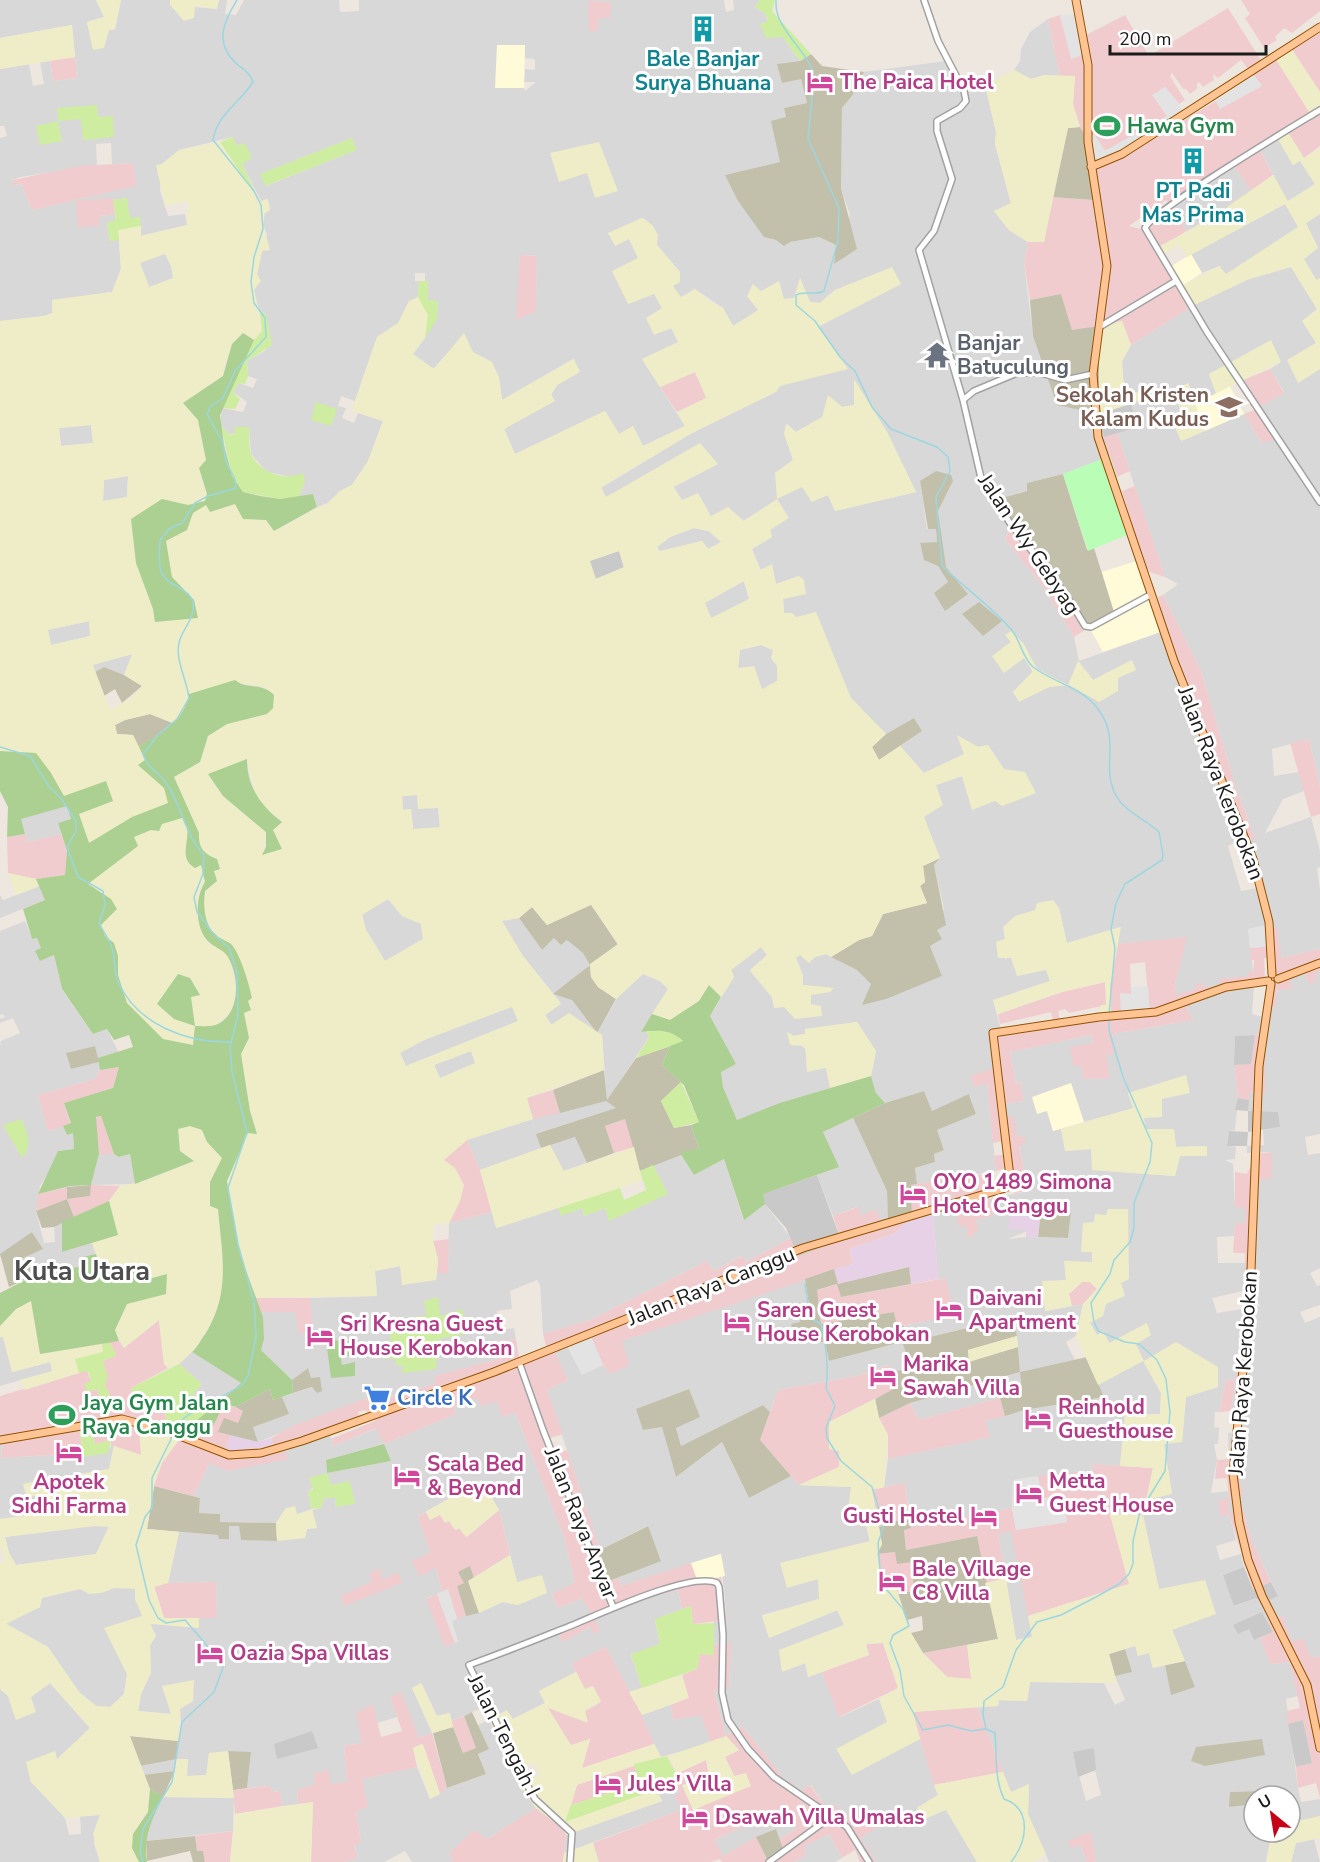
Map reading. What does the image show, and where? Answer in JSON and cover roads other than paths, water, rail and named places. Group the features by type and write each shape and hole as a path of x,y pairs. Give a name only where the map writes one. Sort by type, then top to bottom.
{"main road":[{"name":"Jalan Raya Kerobokan","path":"1076,0 1088,65 1088,142 1107,266 1093,374 1098,436 1150,595 1223,791 1252,859 1269,922 1272,979 1259,1066 1250,1296 1233,1474 1239,1522 1248,1560 1262,1596 1307,1685 1320,1748"},
{"path":"1092,167 1122,154 1320,27"},
{"name":"Jalan Raya Canggu","path":"0,1440 122,1419 166,1431 229,1455 248,1455 302,1441 519,1362 803,1248 1005,1188 1009,1184 1010,1176 993,1033 1099,1017 1156,1012 1226,987 1272,979 1320,963"}],"street":[{"name":"Jalan Wy Gebyag","path":"924,0 938,41 966,95 964,105 937,121 938,133 952,179 934,231 919,250 963,400 973,449 984,484 1010,523 1060,586 1085,626 1091,627 1150,595"},
{"path":"1320,110 1178,200 1146,225 1149,238 1176,281 1320,502"},
{"path":"1101,326 1176,281"},
{"path":"963,400 974,391 1023,372 1041,373 1065,380 1093,374"},
{"path":"959,391 974,391"},
{"name":"Jalan Raya Anyar","path":"519,1362 543,1430 613,1607 678,1586 709,1581 717,1583 720,1595 722,1693 728,1720 748,1749 774,1777 832,1816"},
{"name":"Jalan Tengah I","path":"570,1862 572,1833 541,1805 529,1789 469,1665 613,1607"},
{"path":"769,1862 832,1816 851,1831 869,1862"}],"waterway":[{"path":"175,1429 180,1422 196,1410 243,1384 248,1376 256,1337 254,1302 238,1244 228,1188 247,1132 232,1072 230,1047 238,1014 237,972 229,948 211,931 197,912 194,897 203,874 204,855 188,831 169,787 148,764 143,754 158,735 177,719 189,698 178,650 192,615 193,604 188,594 164,577 161,572 160,540 169,529 182,523 195,503 208,496 236,488 235,479 226,462 223,443 207,414 211,406 223,398 235,371 266,337 265,318 254,303 251,282 254,257 263,229 261,205 254,191 213,140 219,123 253,82 230,56 223,41 228,16 237,0"},
{"path":"776,0 780,21 811,67 814,77 808,139 839,208 838,241 824,291 796,295 796,305 815,321 840,357 855,371 872,407 891,429 937,447 948,457 950,471 936,497 942,566 1010,628 1026,659 1033,667 1084,695 1098,709 1108,730 1110,779 1116,796 1121,803 1159,832 1162,860 1125,884 1116,903 1111,929 1115,948 1109,1014"},
{"path":"0,747 30,756 50,788 61,798 76,821 76,831 67,847 78,877 103,891 105,905 99,923 111,945 117,980 128,998 152,1021 166,1029 197,1039 230,1042"},
{"path":"1011,1862 1021,1845 1023,1818 1020,1810 1004,1799 1001,1791 997,1775 995,1733 986,1729 983,1715 984,1701 1003,1687 1016,1650 1037,1622 1061,1615 1096,1597 1119,1584 1129,1574 1133,1564 1133,1541 1140,1512 1165,1471 1170,1412 1166,1379 1157,1360 1139,1344 1125,1342 1098,1331 1091,1303 1110,1274 1114,1260 1130,1242 1134,1228 1134,1203 1150,1162 1152,1143 1123,1077 1109,1030 1109,1019"},
{"path":"805,1284 810,1318 821,1324 826,1356 826,1388 835,1406 826,1428 827,1438 841,1461 872,1487 884,1525 878,1543 881,1583 903,1609 909,1626 893,1635 890,1643 900,1670 904,1696 923,1730 948,1725 971,1731 985,1729"},
{"path":"143,1862 140,1851 143,1829 172,1782 182,1722 214,1692 224,1665 185,1620 166,1623 158,1618 149,1600 136,1545 145,1517 152,1508 152,1478 172,1437"}],"place":[{"name":"Bale Banjar Surya Bhuana","path":"703,29"},
{"name":"The Paica Hotel","path":"820,82"},
{"name":"Hawa Gym","path":"1107,126"},
{"name":"PT Padi Mas Prima","path":"1193,161"},
{"name":"Banjar Batuculung","path":"937,355"},
{"name":"Sekolah Kristen Kalam Kudus","path":"1229,407"},
{"name":"OYO 1489 Simona Hotel Canggu","path":"913,1194"},
{"name":"Daivani Apartment","path":"949,1310"},
{"name":"Saren Guest House Kerobokan","path":"737,1322"},
{"name":"Sri Kresna Guest House Kerobokan","path":"320,1336"},
{"name":"Marika Sawah Villa","path":"883,1376"},
{"name":"Circle K","path":"377,1398"},
{"name":"Jaya Gym Jalan Raya Canggu","path":"62,1415"},
{"name":"Reinhold Guesthouse","path":"1038,1419"},
{"name":"Apotek Sidhi Farma","path":"69,1452"},
{"name":"Scala Bed & Beyond","path":"407,1476"},
{"name":"Metta Guest House","path":"1029,1493"},
{"name":"Gusti Hostel","path":"984,1516"},
{"name":"Bale Village C8 Villa","path":"892,1581"},
{"name":"Oazia Spa Villas","path":"210,1653"},
{"name":"Jules' Villa","path":"608,1784"},
{"name":"Dsawah Villa Umalas","path":"695,1817"}],"district":[{"name":"Kuta Utara","path":"82,1271"}]}
